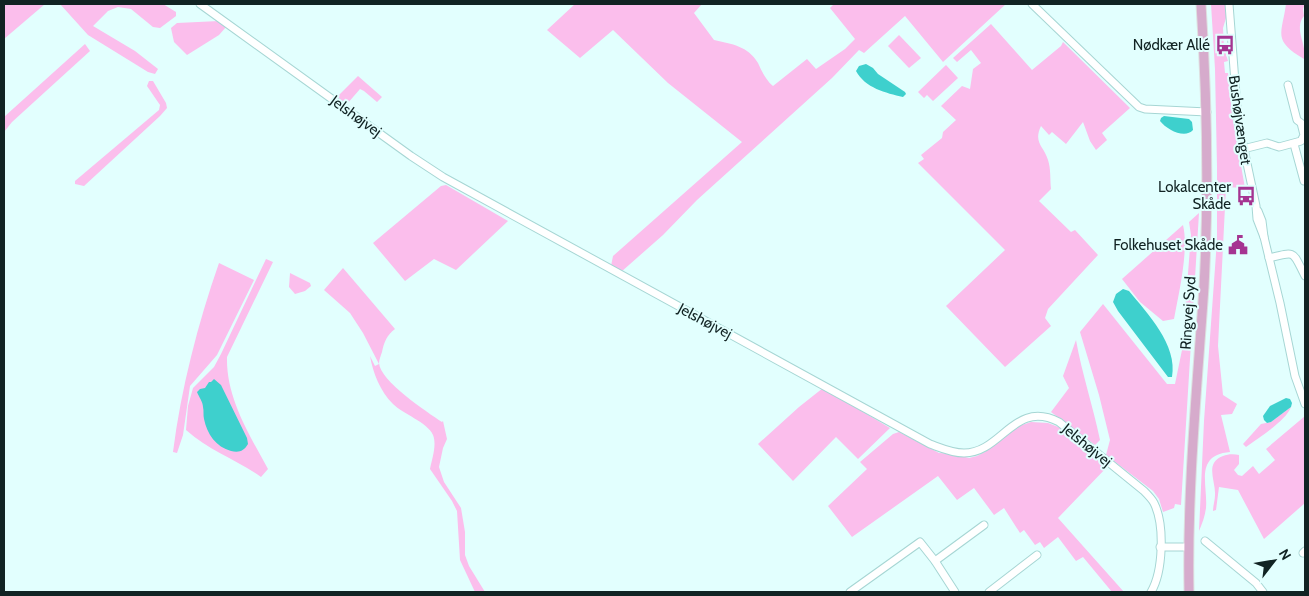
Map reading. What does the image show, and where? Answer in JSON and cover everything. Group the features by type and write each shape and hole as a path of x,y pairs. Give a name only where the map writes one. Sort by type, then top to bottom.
{"main road":[{"name":"Ringvej Syd","path":"1189,592 1193,438 1205,248 1207,112 1201,5"}],"street":[{"name":"Jelshøjvej","path":"200,4 410,156 443,177 930,444 942,449 965,453 982,448 1013,424 1027,418 1046,418 1059,422 1144,491 1153,501 1160,521 1160,547 1159,574 1151,592"},
{"path":"1032,4 1135,104 1146,109 1207,112"},
{"name":"Bushøjvænget","path":"1229,4 1235,90 1243,149 1256,206 1256,219 1264,237 1295,376 1305,404"},
{"path":"1243,149 1265,143 1277,148 1301,141 1304,135 1301,123 1297,120 1288,85"},
{"path":"1294,144 1304,180"},
{"path":"1269,258 1289,253 1293,254 1297,258 1305,276"},
{"path":"935,561 984,525"},
{"path":"1205,540 1256,584 1262,592"},
{"path":"850,592 917,542 923,544 952,591"},
{"path":"1160,547 1189,547"},
{"path":"988,592 1038,555"}],"shaded area":[{"path":"4,4 45,4 4,39"},
{"path":"60,4 163,4 176,12 176,16 160,28 153,27 131,9 118,7 108,11 93,26 135,51 158,69 155,74 148,72 88,35"},
{"path":"575,4 702,4 694,13 714,40 744,49 754,57 773,86 807,59 816,69 845,49 855,39 830,8 834,4 1006,4 943,62 905,16 864,53 859,50 832,78 697,200 663,235 621,272 611,266 613,256 742,142 668,83 613,30 580,58 547,30"},
{"path":"1211,4 1226,4 1226,18 1223,28 1224,48 1228,61 1224,62 1225,73 1228,73 1233,121 1245,188 1226,187 1218,346 1223,395 1237,404 1232,414 1221,415 1230,452 1219,454 1211,459 1207,465 1205,472 1206,508 1199,531 1204,421 1217,240 1215,69"},
{"path":"1286,4 1305,4 1303,9 1304,16 1300,26 1305,54 1304,59 1287,47 1281,36"},
{"path":"219,21 226,27 219,35 187,55 174,42 171,28 177,23"},
{"path":"991,24 1032,70 1061,46 1063,42 1130,108 1102,133 1107,140 1096,150 1090,141 1083,122 1066,144 1052,132 1049,135 1041,126 1038,137 1049,163 1051,189 1039,201 1071,232 1075,230 1098,255 1048,309 1045,318 1051,326 1005,367 946,306 1005,250 918,163 924,159 921,155 942,138 943,132 956,120 941,106 962,86 970,89 973,69 981,63 971,50 957,62 953,58"},
{"path":"899,35 921,58 909,68 888,46"},
{"path":"85,44 90,51 12,122 4,132 4,117"},
{"path":"946,65 958,78 933,101 927,95 924,98 918,92"},
{"path":"358,76 382,97 377,102 360,89 347,104 337,97"},
{"path":"149,81 153,81 167,108 84,186 75,184 75,181 159,110 160,105 147,86"},
{"path":"446,185 508,221 456,270 434,259 405,281 373,243 441,186"},
{"path":"1199,213 1181,505 1175,504 1174,508 1163,512 1159,499 1153,491 1106,455 1110,440 1080,332 1103,304 1167,384 1175,384 1182,350 1191,235 1189,222"},
{"path":"1183,225 1185,235 1184,259 1174,319 1163,321 1140,302 1122,279"},
{"path":"266,259 273,262 227,357 230,387 240,415 268,469 261,477 204,444 186,430 188,406 193,388 214,367"},
{"path":"219,263 254,280 217,355 190,386 183,435 177,453 173,452 186,380 197,333"},
{"path":"343,268 395,329 388,336 384,345 379,362 381,370 405,396 443,421 447,439 439,467 444,482 461,508 465,532 465,555 469,566 485,592 475,592 460,560 457,511 430,469 434,448 433,435 426,426 397,408 388,399 375,375 370,356 375,366 379,364 363,333 350,313 324,290"},
{"path":"290,273 310,283 311,286 305,291 295,294 289,287"},
{"path":"1076,340 1100,440 1095,445 1051,412 1069,388 1063,376"},
{"path":"823,388 890,428 858,459 836,437 793,481 758,444"},
{"path":"1291,407 1284,418 1271,429 1246,447 1243,444 1261,424 1271,422"},
{"path":"1305,416 1305,503 1264,539 1238,490 1219,487 1216,510 1213,511 1215,490 1212,468 1217,459 1227,455 1239,455 1239,464 1234,470 1238,475 1242,476 1253,466 1259,474 1275,460 1266,449"},
{"path":"1031,422 1048,423 1061,428 1108,466 1058,518 1124,592 1112,592 1083,557 1076,561 1058,537 1044,548 1040,542 1035,545 1024,530 1020,533 1004,508 994,515 974,488 957,500 938,476 852,537 828,506 867,469 860,462 893,434 899,432 939,453 969,458 985,452 1019,426"}],"water":[{"path":"866,64 906,94 903,97 870,86 856,71 859,66"},
{"path":"1164,116 1189,119 1192,122 1193,130 1185,134 1171,130 1160,121"},
{"path":"1123,289 1129,291 1160,330 1170,353 1173,365 1172,377 1168,377 1118,311 1113,302 1116,294"},
{"path":"214,379 221,385 247,438 248,444 241,451 231,451 221,446 213,439 205,425 202,403 197,392 205,388"},
{"path":"1286,398 1290,399 1291,407 1267,423 1263,416 1270,406"}],"place":[{"name":"Nødkær Allé","path":"1225,45"},
{"name":"Lokalcenter Skåde","path":"1246,196"},
{"name":"Folkehuset Skåde","path":"1238,245"}]}
